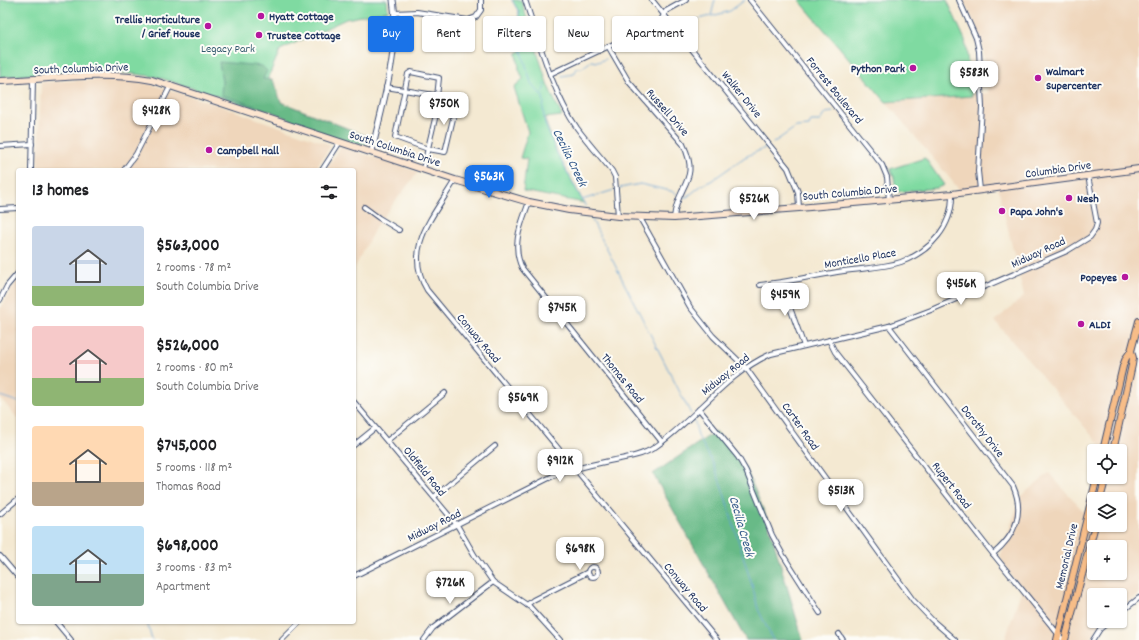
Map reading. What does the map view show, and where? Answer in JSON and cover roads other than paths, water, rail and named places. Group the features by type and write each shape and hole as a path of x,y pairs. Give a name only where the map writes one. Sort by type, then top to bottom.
{"main road":[{"name":"South Columbia Drive","path":"0,81 131,76 171,85 455,180 529,202 569,210 618,216 640,218 674,218 889,200 980,190"},
{"name":"Columbia Drive","path":"980,190 1139,169"},
{"path":"1105,444 1124,366 1131,351 1139,321"},
{"path":"1115,444 1130,377 1133,358 1131,351"},
{"name":"Memorial Drive","path":"1058,637 1095,484"},
{"name":"Memorial Drive","path":"1064,640 1093,532"}],"street":[{"path":"372,151 395,41 395,13 393,0"},
{"path":"395,13 417,12 468,20 476,17 481,10 481,0"},
{"path":"525,0 550,74 568,113 577,128 612,171 616,182 618,216"},
{"name":"Walker Drive","path":"652,0 665,16"},
{"path":"665,16 666,11 686,0"},
{"name":"Forrest Boulevard","path":"750,0 878,160 887,177 889,200"},
{"path":"959,0 976,38 979,51 982,107 978,171 980,190"},
{"path":"550,74 612,44"},
{"name":"Russell Drive","path":"608,46 629,82 683,144 688,155 690,169 687,183 679,195 674,218"},
{"name":"Walker Drive","path":"694,52 788,168 798,192 799,208"},
{"path":"386,87 405,90 437,98 453,102 456,106 445,152 428,149 395,137 405,90 408,74 410,72 438,77 440,80 437,98 439,102 428,149 423,169"},
{"path":"31,168 34,80"},
{"path":"126,168 136,154 171,85"},
{"path":"323,168 340,142"},
{"path":"0,146 32,144"},
{"name":"Midway Road","path":"356,575 554,476 574,469 645,453 662,442 746,368 771,354 889,326 931,310 1048,260 1090,237 1095,230 1097,223 1088,176"},
{"name":"Conway Road","path":"455,180 421,239 417,250 418,270 427,290 717,640"},
{"name":"Monticello Place","path":"760,285 781,283 845,271 888,265 911,257 924,249 943,231 950,210 952,194"},
{"name":"Thomas Road","path":"529,202 517,240 518,260 522,268 662,442"},
{"path":"364,206 379,218 399,230"},
{"path":"0,209 16,208"},
{"name":"Carter Road","path":"640,218 690,307 713,336 746,368 913,600 955,640"},
{"path":"0,300 7,286 16,275"},
{"path":"781,283 804,346"},
{"name":"Dorothy Drive","path":"889,326 1013,486 1018,503 1019,516 1010,536 993,554"},
{"name":"Rupert Road","path":"829,340 835,352 1058,637 1064,640"},
{"path":"388,440 445,393"},
{"name":"Oldfield Road","path":"356,404 375,428 388,440 457,525 475,556 493,582 527,605 560,640"},
{"path":"699,409 738,457 746,471 772,535 783,555 820,612"},
{"path":"356,444 375,428"},
{"path":"434,497 494,446"},
{"path":"0,514 16,501"},
{"path":"0,556 16,575"},
{"path":"527,605 533,600 588,572"},
{"path":"424,640 433,628 493,582"},
{"path":"1127,607 1139,598"},
{"path":"58,624 71,640"},
{"path":"282,640 298,624"},
{"path":"1093,640 1101,628"},
{"path":"839,634 843,640"},
{"path":"62,640 67,635"}],"waterway":[{"name":"Cecilia Creek","path":"512,0 519,12 519,41 531,83 543,97 545,124 557,153 586,207"},
{"path":"698,19 711,16 715,0"},
{"path":"712,16 730,11 745,0"},
{"path":"562,76 574,74 577,68 582,68 591,61 598,62 605,59"},
{"path":"542,94 545,89 544,84"},
{"path":"843,107 849,104"},
{"path":"773,143 796,127 809,126 811,121 820,121 825,113 833,112"},
{"path":"682,197 687,197 702,185 711,181 745,157 767,147"},
{"path":"620,188 640,184 671,191 676,194"},
{"path":"582,200 614,190"},
{"name":"Cecilia Creek","path":"592,220 691,414"},
{"path":"0,396 16,401"},
{"name":"Cecilia Creek","path":"694,419 698,436 714,465 723,490 758,609 773,640"},
{"path":"148,624 152,640"}],"place":[{"name":"Hyatt Cottage","path":"261,16"},
{"name":"Trellis Horticulture / Grief House","path":"208,26"},
{"name":"Trustee Cottage","path":"259,35"},
{"name":"Python Park","path":"913,68"},
{"name":"Walmart Supercenter","path":"1038,78"},
{"name":"Campbell Hall","path":"209,150"},
{"name":"Nesh","path":"1069,198"},
{"name":"Papa John's","path":"1002,211"},
{"name":"Popeyes","path":"1125,277"},
{"name":"ALDI","path":"1081,324"}],"park label":[{"name":"Legacy Park","path":"228,48"}]}
